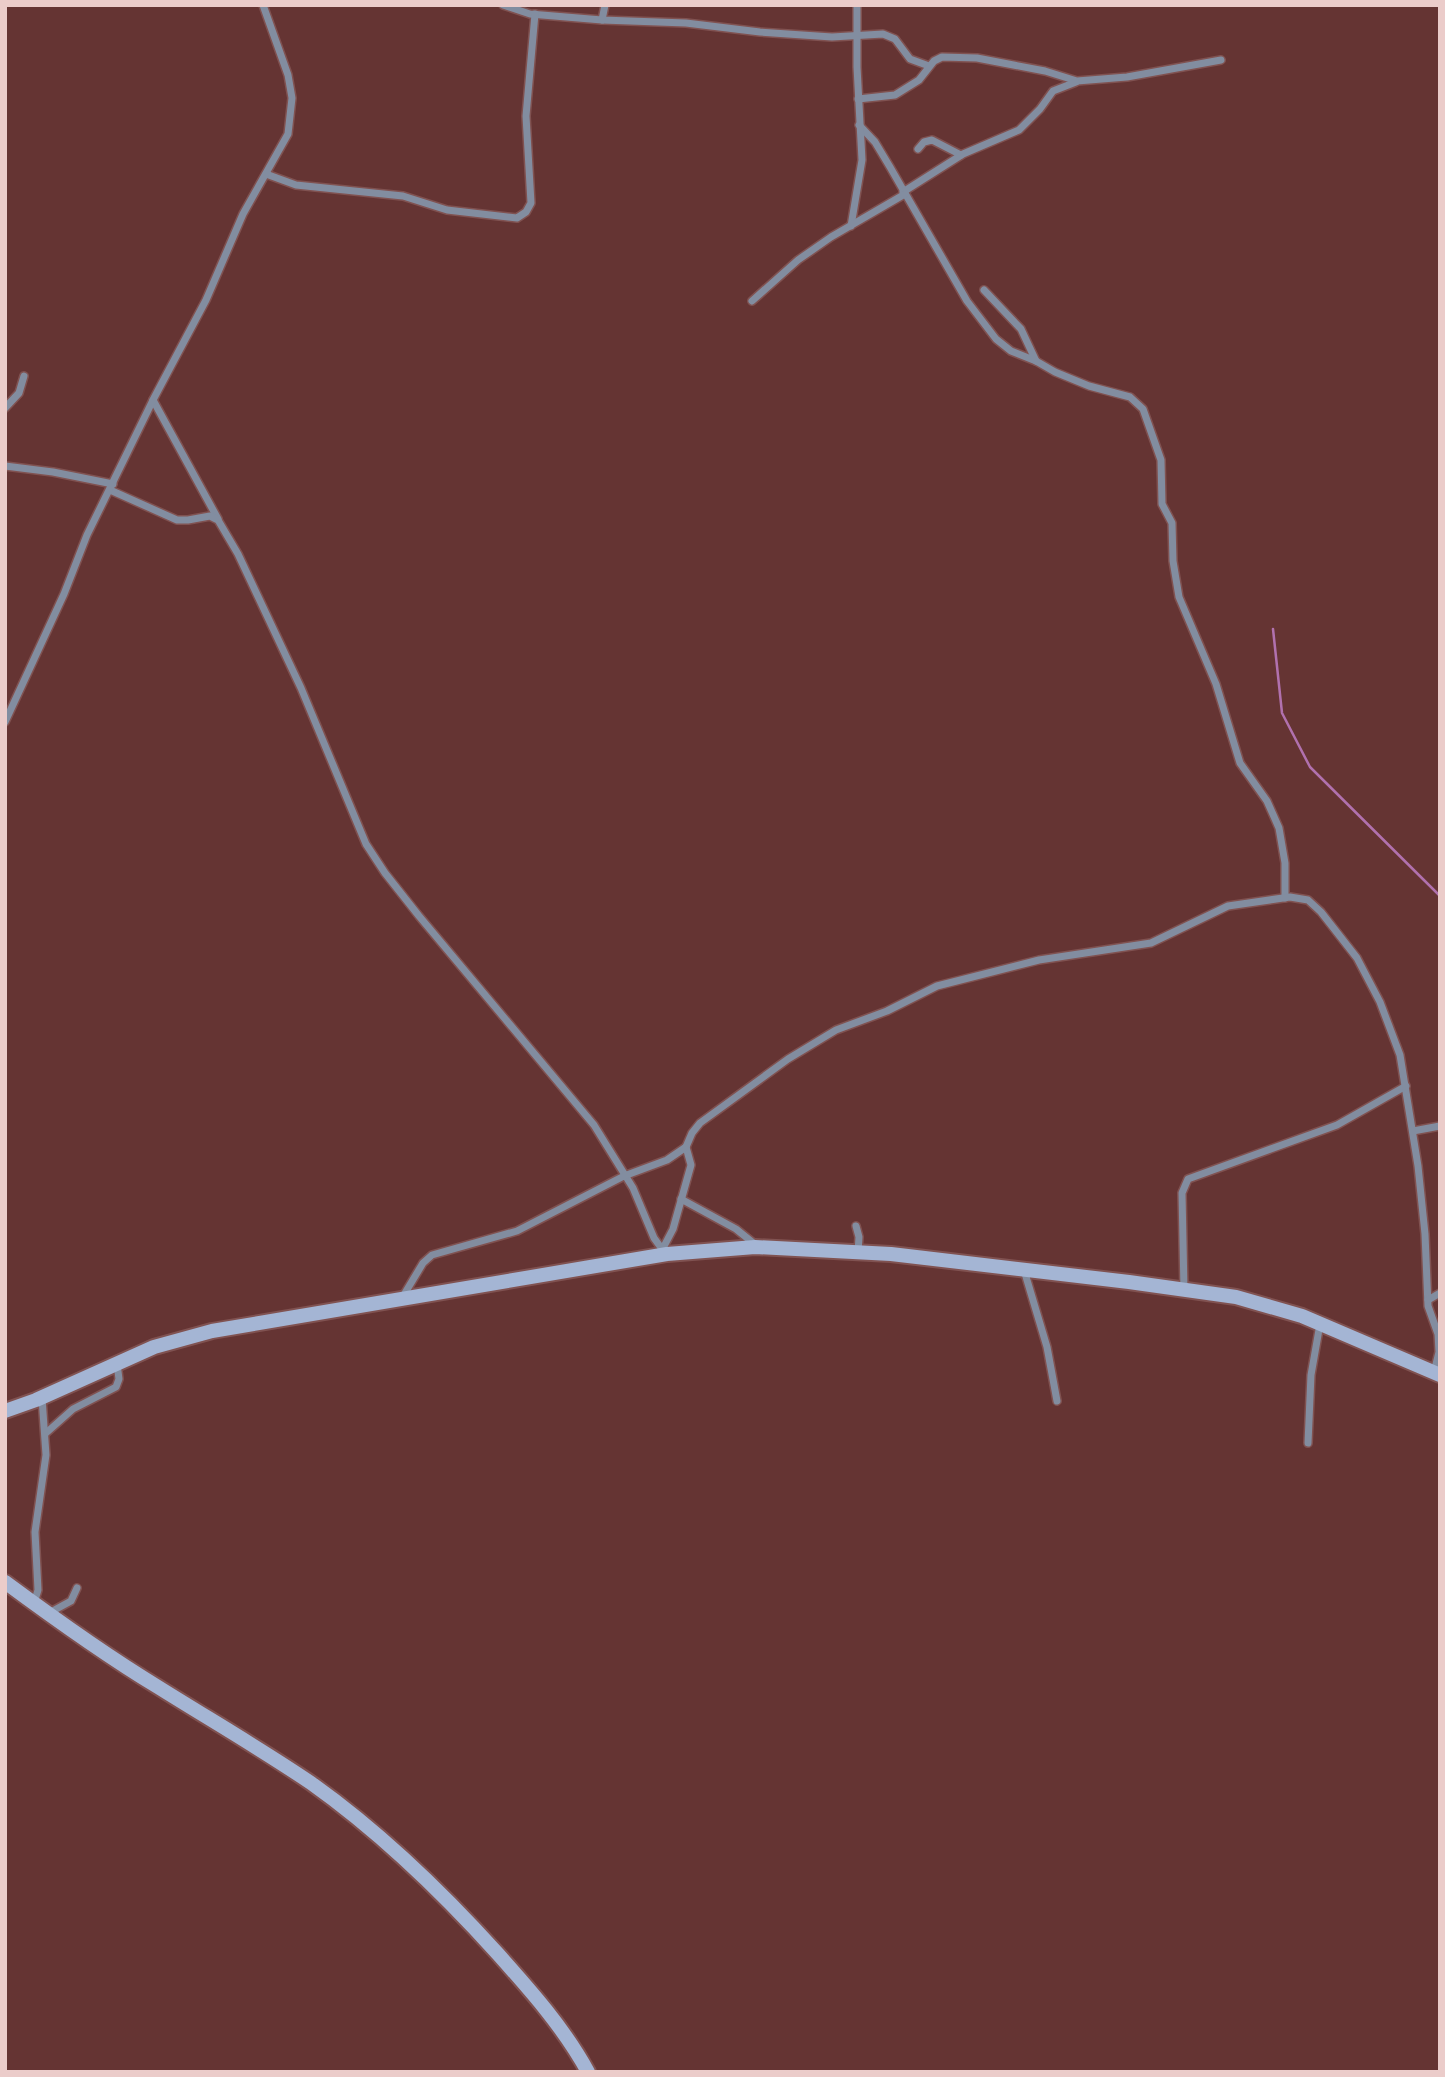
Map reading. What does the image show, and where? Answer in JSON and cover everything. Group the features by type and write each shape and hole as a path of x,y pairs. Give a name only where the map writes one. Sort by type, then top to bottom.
{"street":[{"path":"5,722 9,705 64,594 87,535 153,400 206,300 243,214 288,134 292,98 288,75 263,5"},
{"path":"503,5 535,14 686,23 760,32 832,37 876,33 889,35 910,59 929,66"},
{"path":"602,20 605,5"},
{"path":"851,226 862,160 857,5"},
{"path":"267,174 296,185 402,196 447,210 517,218 526,212 531,203 526,116 535,14"},
{"path":"858,99 895,95 919,80 929,66 942,57 977,58 1045,71 1077,81"},
{"path":"752,301 798,260 961,155 1018,130 1054,91 1077,81 1127,77 1221,60"},
{"path":"859,125 875,142 982,323 1011,351 1089,386 1130,397 1143,409 1161,460 1162,504 1172,523 1173,561 1180,597 1216,684 1240,763 1267,801 1279,828 1285,898"},
{"path":"918,149 924,142 932,140 961,155"},
{"path":"984,290 1021,329 1036,361"},
{"path":"5,408 19,393 24,376"},
{"path":"153,400 238,554 301,688 366,844 415,911 581,1107 633,1188 662,1252"},
{"path":"5,466 40,470 111,487 177,520 207,516 218,520"},
{"path":"5,1411 172,1340 662,1252 726,1248 757,1247 858,1253 1024,1269 1236,1297 1320,1324 1437,1374 1439,1352 1439,1334 1428,1300 1426,1234 1400,1055 1368,977 1342,936 1308,900 1285,898 1221,908 1198,922 1151,943 1018,965 955,980 923,992 887,1011 846,1025 788,1059 700,1123 692,1133 687,1147 667,1160 624,1176 517,1231 432,1255 423,1263 402,1298"},
{"path":"1184,1290 1182,1193 1188,1179 1337,1125 1406,1086"},
{"path":"1413,1131 1440,1126"},
{"path":"662,1252 673,1229 691,1165 687,1147"},
{"path":"681,1199 736,1229 757,1247"},
{"path":"856,1226 859,1237 858,1253"},
{"path":"1024,1269 1046,1347 1057,1401"},
{"path":"1428,1300 1440,1293"},
{"path":"1308,1444 1311,1375 1320,1324"},
{"path":"46,1433 72,1409 116,1387 119,1380 117,1364"},
{"path":"34,1603 38,1595 38,1581 34,1532 46,1455 42,1397"},
{"path":"5,1582 156,1687 312,1784 409,1863 453,1905 527,1987 565,2034 588,2072"},
{"path":"49,1614 71,1601 77,1588"}],"waterway":[{"path":"1273,629 1282,713 1310,767 1440,896"}]}
